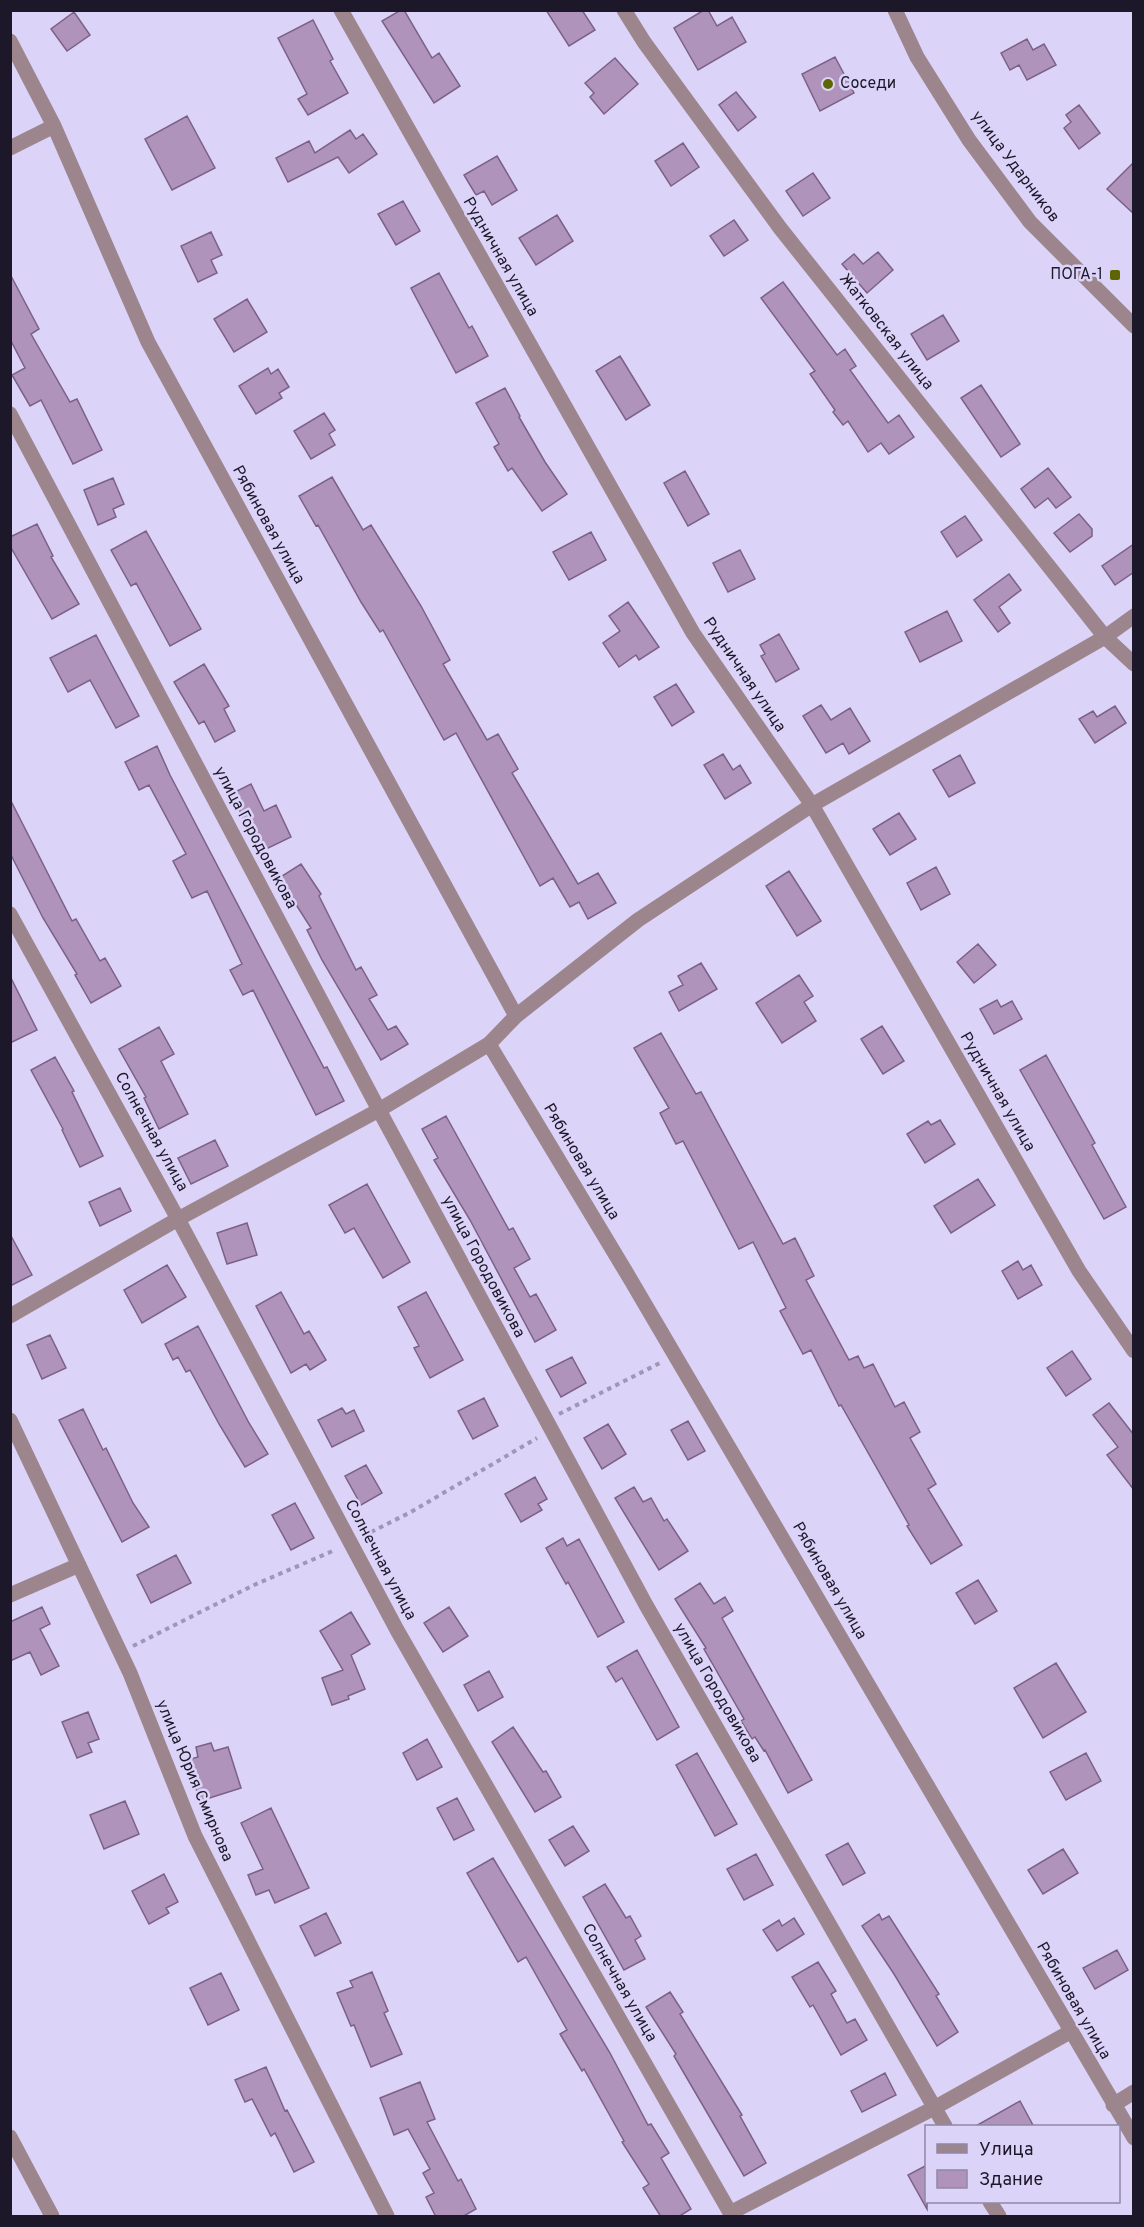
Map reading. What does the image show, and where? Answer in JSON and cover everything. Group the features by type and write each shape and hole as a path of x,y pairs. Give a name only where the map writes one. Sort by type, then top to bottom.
{"street":[{"name":"Рудничная улица","path":"341,10 693,633 812,805 1079,1271 1134,1351"},
{"name":"Жатковская улица","path":"624,10 644,42 780,228 1105,637 1134,664"},
{"name":"улица Ударников","path":"895,10 918,57 969,140 1030,222 1134,326"},
{"name":"Рябиновая улица","path":"10,41 54,126 148,342 516,1016"},
{"path":"10,148 54,126"},
{"name":"улица Городовикова","path":"10,414 550,1430 646,1605 944,2125"},
{"path":"10,1316 178,1219 379,1110 489,1044 516,1016 638,920 812,805 1105,637 1134,616"},
{"name":"Солнечная улица","path":"10,914 178,1219 403,1641 731,2215"},
{"name":"Рябиновая улица","path":"489,1044 1134,2138"},
{"name":"улица Юрия Смирнова","path":"10,1420 129,1673 195,1836 387,2217"},
{"path":"10,1595 79,1565"},
{"path":"731,2215 934,2108 1070,2032"},
{"path":"1113,2105 1134,2092"},
{"path":"10,2136 52,2217"},
{"path":"991,2203 999,2217"}],"path":[{"path":"125,1651 148,1637 254,1585 351,1543 411,1512 550,1430 558,1415 564,1410 675,1356"}],"building":[{"path":"404,10 432,58 439,53 460,86 434,103 382,21"},
{"path":"546,10 582,10 595,30 569,46"},
{"path":"704,10 708,10 717,26 732,17 746,42 698,70 674,28"},
{"path":"74,12 90,35 67,51 51,29"},
{"path":"313,20 333,59 330,61 348,93 308,115 298,99 307,94 278,38"},
{"path":"1027,39 1033,50 1044,44 1056,65 1027,80 1019,65 1010,70 1001,53"},
{"name":"Соседи","path":"835,57 854,93 820,111 802,74"},
{"path":"615,58 638,84 604,114 590,97 594,93 585,83"},
{"path":"736,92 756,117 738,131 719,105"},
{"path":"1079,105 1100,133 1079,149 1064,128 1071,122 1066,115"},
{"path":"187,116 215,168 172,190 145,139"},
{"path":"350,130 356,139 363,134 377,154 349,173 338,157 288,182 276,158 309,141 315,153"},
{"path":"683,143 699,167 671,186 655,161"},
{"path":"497,156 517,190 492,205 484,191 476,195 464,175"},
{"path":"1134,162 1134,214 1107,189"},
{"path":"813,173 830,198 803,216 786,191"},
{"path":"403,201 420,231 396,245 378,214"},
{"path":"557,215 573,241 536,265 519,238"},
{"path":"734,220 748,240 724,256 710,236"},
{"path":"211,232 222,255 211,260 217,273 198,282 181,246"},
{"path":"878,252 893,270 867,293 842,264 854,254 863,264"},
{"path":"439,273 469,328 472,326 488,356 456,373 411,288"},
{"path":"10,274 39,329 31,334 70,402 77,399 102,450 73,464 41,400 30,406 12,375 25,368 10,339"},
{"path":"783,282 837,355 845,349 856,366 850,370 888,423 899,415 914,437 889,454 881,443 868,452 848,421 843,425 810,374 815,371 761,298"},
{"path":"247,299 267,332 234,352 214,319"},
{"path":"943,315 959,341 927,360 911,334"},
{"path":"620,356 650,405 626,420 596,371"},
{"path":"268,368 271,374 278,369 289,387 279,393 282,398 256,414 239,386"},
{"path":"981,385 1020,444 1001,457 961,398"},
{"path":"505,388 545,462 567,494 542,511 512,468 508,471 494,447 499,444 476,403"},
{"path":"324,413 335,430 329,434 335,445 311,459 294,431"},
{"path":"1048,468 1071,497 1056,508 1048,498 1035,508 1021,489"},
{"path":"685,471 709,514 688,526 664,483"},
{"path":"332,477 363,530 371,525 421,606 450,660 443,664 487,740 498,734 518,769 512,773 578,884 598,873 616,903 588,919 579,902 570,907 553,878 540,886 456,733 444,740 383,630 380,632 361,602 299,496"},
{"path":"113,478 124,504 113,509 116,517 98,525 84,490"},
{"path":"1079,514 1092,529 1092,536 1070,552 1054,533"},
{"path":"965,516 982,540 957,557 941,532"},
{"path":"37,524 53,556 51,557 79,604 52,619 10,546 10,537"},
{"path":"146,531 201,629 170,646 136,583 131,586 111,550"},
{"path":"591,532 606,560 569,580 553,552"},
{"path":"1134,544 1134,572 1115,585 1102,566"},
{"path":"740,550 755,579 728,592 713,563"},
{"path":"1009,574 1021,590 999,607 1010,623 998,632 974,600"},
{"path":"628,602 659,647 639,660 636,655 619,667 603,643 620,631 609,616"},
{"path":"947,611 962,641 920,662 905,632"},
{"path":"779,634 799,669 776,682 761,656 765,654 760,645"},
{"path":"96,635 139,716 116,728 90,680 68,692 50,658"},
{"path":"204,664 229,706 224,709 235,731 215,742 204,721 199,724 174,682"},
{"path":"676,684 694,712 672,726 654,697"},
{"path":"821,705 831,720 850,708 870,741 849,754 843,743 826,753 803,716"},
{"path":"1115,706 1126,723 1095,743 1079,719 1093,711 1097,717"},
{"path":"157,746 263,953 344,1101 316,1115 253,990 243,995 230,970 242,964 207,891 192,898 173,861 186,854 149,785 139,790 125,762"},
{"path":"723,754 733,770 740,765 751,783 725,799 704,765"},
{"path":"960,755 975,783 949,797 933,770"},
{"path":"251,784 264,811 276,805 291,837 264,850 247,815 243,817 231,794"},
{"path":"10,799 72,921 76,919 100,961 105,958 121,986 91,1003 75,975 77,974 43,918 10,853"},
{"path":"899,813 916,839 890,855 873,829"},
{"path":"301,864 321,894 319,896 356,970 361,967 377,995 369,999 388,1030 396,1026 408,1044 381,1060 322,960 307,930 311,928 279,878"},
{"path":"936,867 950,894 921,910 907,883"},
{"path":"789,871 821,921 797,936 766,886"},
{"path":"978,944 996,965 974,983 957,962"},
{"path":"701,963 717,989 679,1011 669,992 683,985 678,976"},
{"path":"799,975 813,996 804,1002 816,1021 782,1043 756,1003"},
{"path":"10,976 37,1030 10,1043"},
{"path":"997,1000 1001,1007 1012,1001 1022,1019 994,1034 980,1009"},
{"path":"882,1026 904,1061 883,1074 861,1039"},
{"path":"159,1027 174,1054 161,1061 188,1114 159,1129 144,1098 146,1097 119,1049"},
{"path":"661,1033 696,1094 701,1092 783,1244 795,1238 814,1276 806,1280 849,1360 858,1356 864,1368 873,1364 895,1407 904,1402 920,1432 910,1438 936,1484 928,1489 962,1545 931,1564 907,1526 909,1525 841,1405 839,1406 811,1350 803,1354 780,1311 786,1308 753,1242 739,1249 683,1141 676,1144 660,1113 669,1108 634,1048"},
{"path":"1046,1055 1095,1143 1092,1145 1126,1207 1104,1219 1020,1070"},
{"path":"55,1057 74,1091 72,1092 103,1156 80,1167 63,1129 31,1070"},
{"path":"446,1116 509,1230 513,1228 530,1259 514,1268 530,1297 536,1294 556,1330 535,1342 470,1220 434,1160 438,1158 422,1129"},
{"path":"940,1120 955,1144 925,1163 907,1134 928,1121 931,1125"},
{"path":"215,1140 228,1166 191,1184 178,1158"},
{"path":"978,1179 995,1205 951,1233 934,1206"},
{"path":"367,1184 410,1262 383,1278 354,1228 345,1233 329,1205"},
{"path":"120,1188 131,1211 100,1226 89,1202"},
{"path":"247,1223 257,1255 227,1264 217,1233"},
{"path":"10,1234 32,1275 10,1286"},
{"path":"1018,1261 1023,1270 1031,1265 1042,1285 1018,1299 1002,1271"},
{"path":"167,1265 186,1297 142,1323 124,1290"},
{"path":"281,1292 304,1334 309,1331 326,1360 310,1370 306,1364 291,1373 256,1306"},
{"path":"426,1292 463,1360 430,1378 414,1348 419,1346 398,1307"},
{"path":"198,1326 268,1454 245,1467 190,1370 186,1372 178,1357 173,1360 165,1344"},
{"path":"50,1335 66,1368 42,1379 27,1345"},
{"path":"1072,1351 1091,1379 1066,1396 1047,1368"},
{"path":"572,1357 586,1383 561,1397 546,1370"},
{"path":"484,1398 498,1426 473,1439 458,1411"},
{"path":"1109,1403 1134,1435 1134,1490 1107,1455 1118,1447 1093,1415"},
{"path":"342,1408 346,1414 354,1410 364,1431 332,1447 318,1420"},
{"path":"83,1409 103,1450 106,1448 133,1503 149,1527 122,1542 59,1420"},
{"path":"688,1421 705,1451 688,1460 671,1430"},
{"path":"608,1424 626,1454 602,1469 584,1438"},
{"path":"366,1465 382,1493 361,1505 345,1476"},
{"path":"535,1477 547,1499 538,1504 542,1510 521,1522 505,1494"},
{"path":"634,1487 643,1502 651,1498 664,1521 667,1519 688,1551 659,1570 615,1498"},
{"path":"295,1503 314,1538 291,1550 272,1515"},
{"path":"563,1538 567,1546 579,1539 624,1622 598,1637 568,1582 566,1584 546,1548"},
{"path":"176,1555 191,1583 151,1603 137,1575"},
{"path":"978,1580 997,1611 975,1624 956,1593"},
{"path":"700,1583 714,1604 725,1597 733,1611 722,1618 812,1780 788,1793 765,1750 755,1737 752,1739 741,1721 744,1719 704,1649 706,1648 675,1599"},
{"path":"42,1607 50,1624 40,1629 59,1666 41,1675 30,1652 10,1661 10,1622"},
{"path":"449,1607 468,1636 443,1652 424,1623"},
{"path":"351,1612 370,1644 351,1655 365,1689 348,1696 349,1699 332,1705 322,1678 343,1670 320,1631"},
{"path":"637,1650 679,1727 657,1740 622,1678 616,1682 607,1667"},
{"path":"1056,1663 1086,1712 1043,1738 1014,1688"},
{"path":"489,1671 503,1697 478,1711 464,1685"},
{"path":"88,1712 99,1739 88,1743 92,1752 77,1758 62,1722"},
{"path":"513,1727 543,1772 546,1771 561,1797 535,1812 492,1742"},
{"path":"427,1739 442,1767 417,1780 403,1753"},
{"path":"211,1743 214,1751 228,1747 241,1788 200,1801 187,1760 198,1757 196,1747"},
{"path":"697,1753 737,1824 715,1836 676,1765"},
{"path":"1086,1753 1101,1781 1066,1800 1050,1772"},
{"path":"457,1798 474,1830 454,1840 437,1808"},
{"path":"125,1801 139,1834 104,1849 90,1815"},
{"path":"271,1808 309,1888 275,1903 269,1890 256,1895 248,1875 263,1869 241,1823"},
{"path":"573,1826 589,1851 565,1866 549,1840"},
{"path":"848,1843 865,1873 843,1885 826,1855"},
{"path":"1063,1849 1078,1873 1043,1894 1028,1870"},
{"path":"756,1854 773,1885 744,1900 727,1869"},
{"path":"493,1858 610,2053 648,2125 651,2124 669,2153 661,2158 691,2209 678,2217 661,2217 643,2188 649,2184 622,2142 624,2141 584,2069 582,2071 560,2034 567,2030 526,1957 518,1962 467,1873"},
{"path":"164,1874 178,1902 166,1908 169,1913 149,1924 132,1891"},
{"path":"605,1884 626,1918 630,1916 641,1936 635,1940 645,1959 624,1970 583,1897"},
{"path":"326,1913 341,1943 315,1956 300,1926"},
{"path":"879,1914 882,1920 889,1916 939,1994 936,1996 958,2032 937,2046 862,1926"},
{"path":"794,1918 804,1934 777,1951 763,1930 779,1920 782,1926"},
{"path":"1117,1950 1128,1970 1095,1989 1083,1968"},
{"path":"818,1962 836,1991 831,1994 847,2023 855,2019 867,2040 841,2055 813,2005 810,2007 792,1977"},
{"path":"372,1972 388,2011 384,2013 402,2054 371,2067 354,2025 351,2026 337,1993 353,1987 350,1981"},
{"path":"221,1973 239,2010 208,2025 190,1988"},
{"path":"670,1992 683,2012 680,2014 742,2115 740,2116 766,2163 744,2176 674,2056 676,2054 646,2007"},
{"path":"266,2067 285,2111 287,2110 314,2162 294,2172 275,2133 271,2136 252,2099 245,2102 235,2080"},
{"path":"885,2073 896,2095 862,2112 851,2091"},
{"path":"420,2082 435,2119 427,2122 458,2181 461,2179 476,2209 462,2217 436,2217 426,2197 434,2193 423,2173 430,2169 408,2129 394,2135 380,2098"},
{"path":"1020,2101 1033,2125 978,2125"},
{"path":"925,2166 927,2209 908,2175"}],"place":[{"name":"Соседи","path":"828,84"},
{"name":"ПОГА-1","path":"1115,275"}]}
